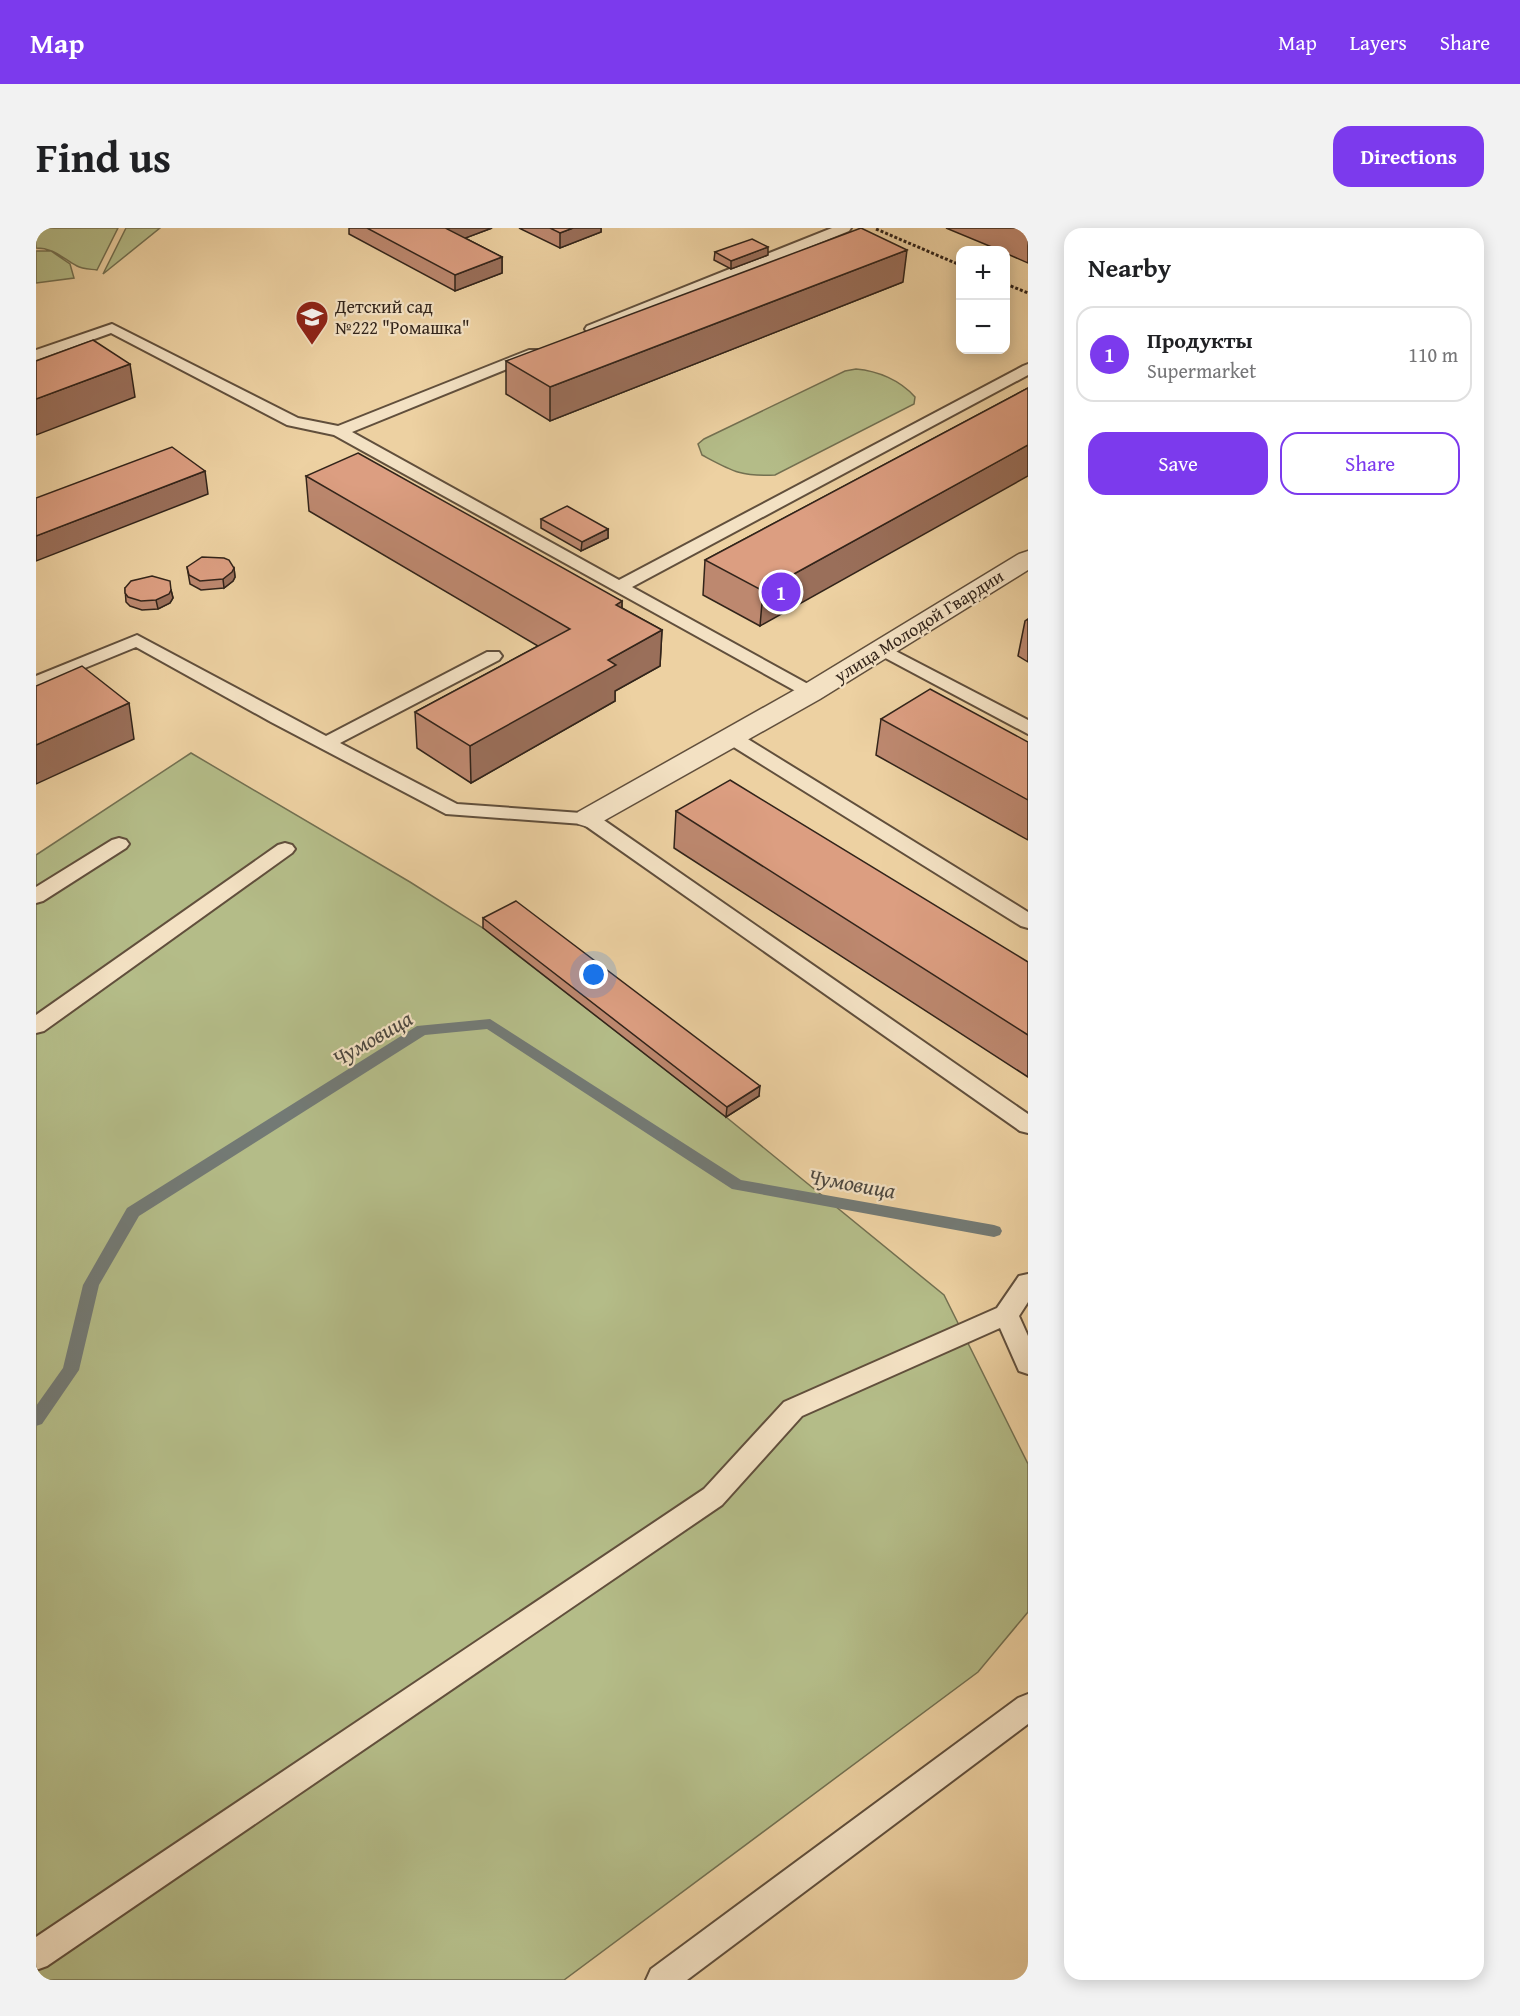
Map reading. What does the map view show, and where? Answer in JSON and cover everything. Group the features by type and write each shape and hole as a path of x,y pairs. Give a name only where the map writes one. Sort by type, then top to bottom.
{"street":[{"name":"улица Молодой Гвардии","path":"588,818 810,693 1028,559"}],"lane":[{"path":"583,333 844,228"},
{"path":"36,355 112,328 293,422 339,431 810,693"},
{"path":"339,431 550,346"},
{"path":"618,587 1028,369"},
{"path":"36,683 137,640 453,810 588,818 1028,1125"},
{"path":"882,649 1028,728"},
{"path":"326,743 493,656"},
{"path":"731,737 1028,921"},
{"path":"36,896 118,843"},
{"path":"36,1026 285,849"},
{"path":"36,1955 713,1497 793,1409 1006,1315 1028,1283"},
{"path":"1006,1315 1028,1365"},
{"path":"662,1980 1028,1707"}],"path":[{"path":"874,228 956,263"},
{"path":"1010,286 1028,293"}],"green space":[{"path":"36,228 118,228 97,270 79,267 53,252 36,248"},
{"path":"126,228 160,228 103,274"},
{"path":"36,251 51,251 70,264 74,278 36,283"},
{"path":"856,369 880,374 896,381 915,397 914,404 775,475 737,472 702,455 698,444 704,439 845,371"},
{"path":"191,753 410,882 483,928 726,1117 944,1295 1028,1464 1028,1612 978,1672 564,1980 36,1980 36,855"}],"building":[{"path":"367,228 450,228 447,229 502,257 455,275"},
{"path":"550,228 573,228 560,233"},
{"path":"861,228 907,250 550,387 506,361"},
{"path":"752,239 768,247 731,261 715,252"},
{"path":"93,340 130,364 36,399 36,361"},
{"path":"1028,388 1028,445 763,591 705,560"},
{"path":"172,447 205,471 36,536 36,498"},
{"path":"358,453 622,601 616,605 662,630 608,660 616,665 470,746 415,712 570,629 306,476"},
{"path":"567,506 608,529 582,542 541,519"},
{"path":"202,557 224,558 229,560 234,568 223,579 200,581 189,575 187,567"},
{"path":"152,576 170,581 169,594 156,600 141,601 128,597 125,593 125,588 131,581"},
{"path":"82,666 129,703 36,745 36,686"},
{"path":"930,689 1028,742 1028,800 881,719"},
{"path":"730,780 1028,962 1028,1035 676,811"},
{"path":"516,901 760,1086 727,1107 483,918"}],"waterway":[{"name":"Чумовица","path":"36,1419 71,1370 91,1285 133,1212 422,1030 490,1024 737,1185 994,1231"}],"place":[{"name":"Детский сад №222 \"Ромашка\"","path":"312,346"},
{"name":"Продукты","path":"781,592"}]}
